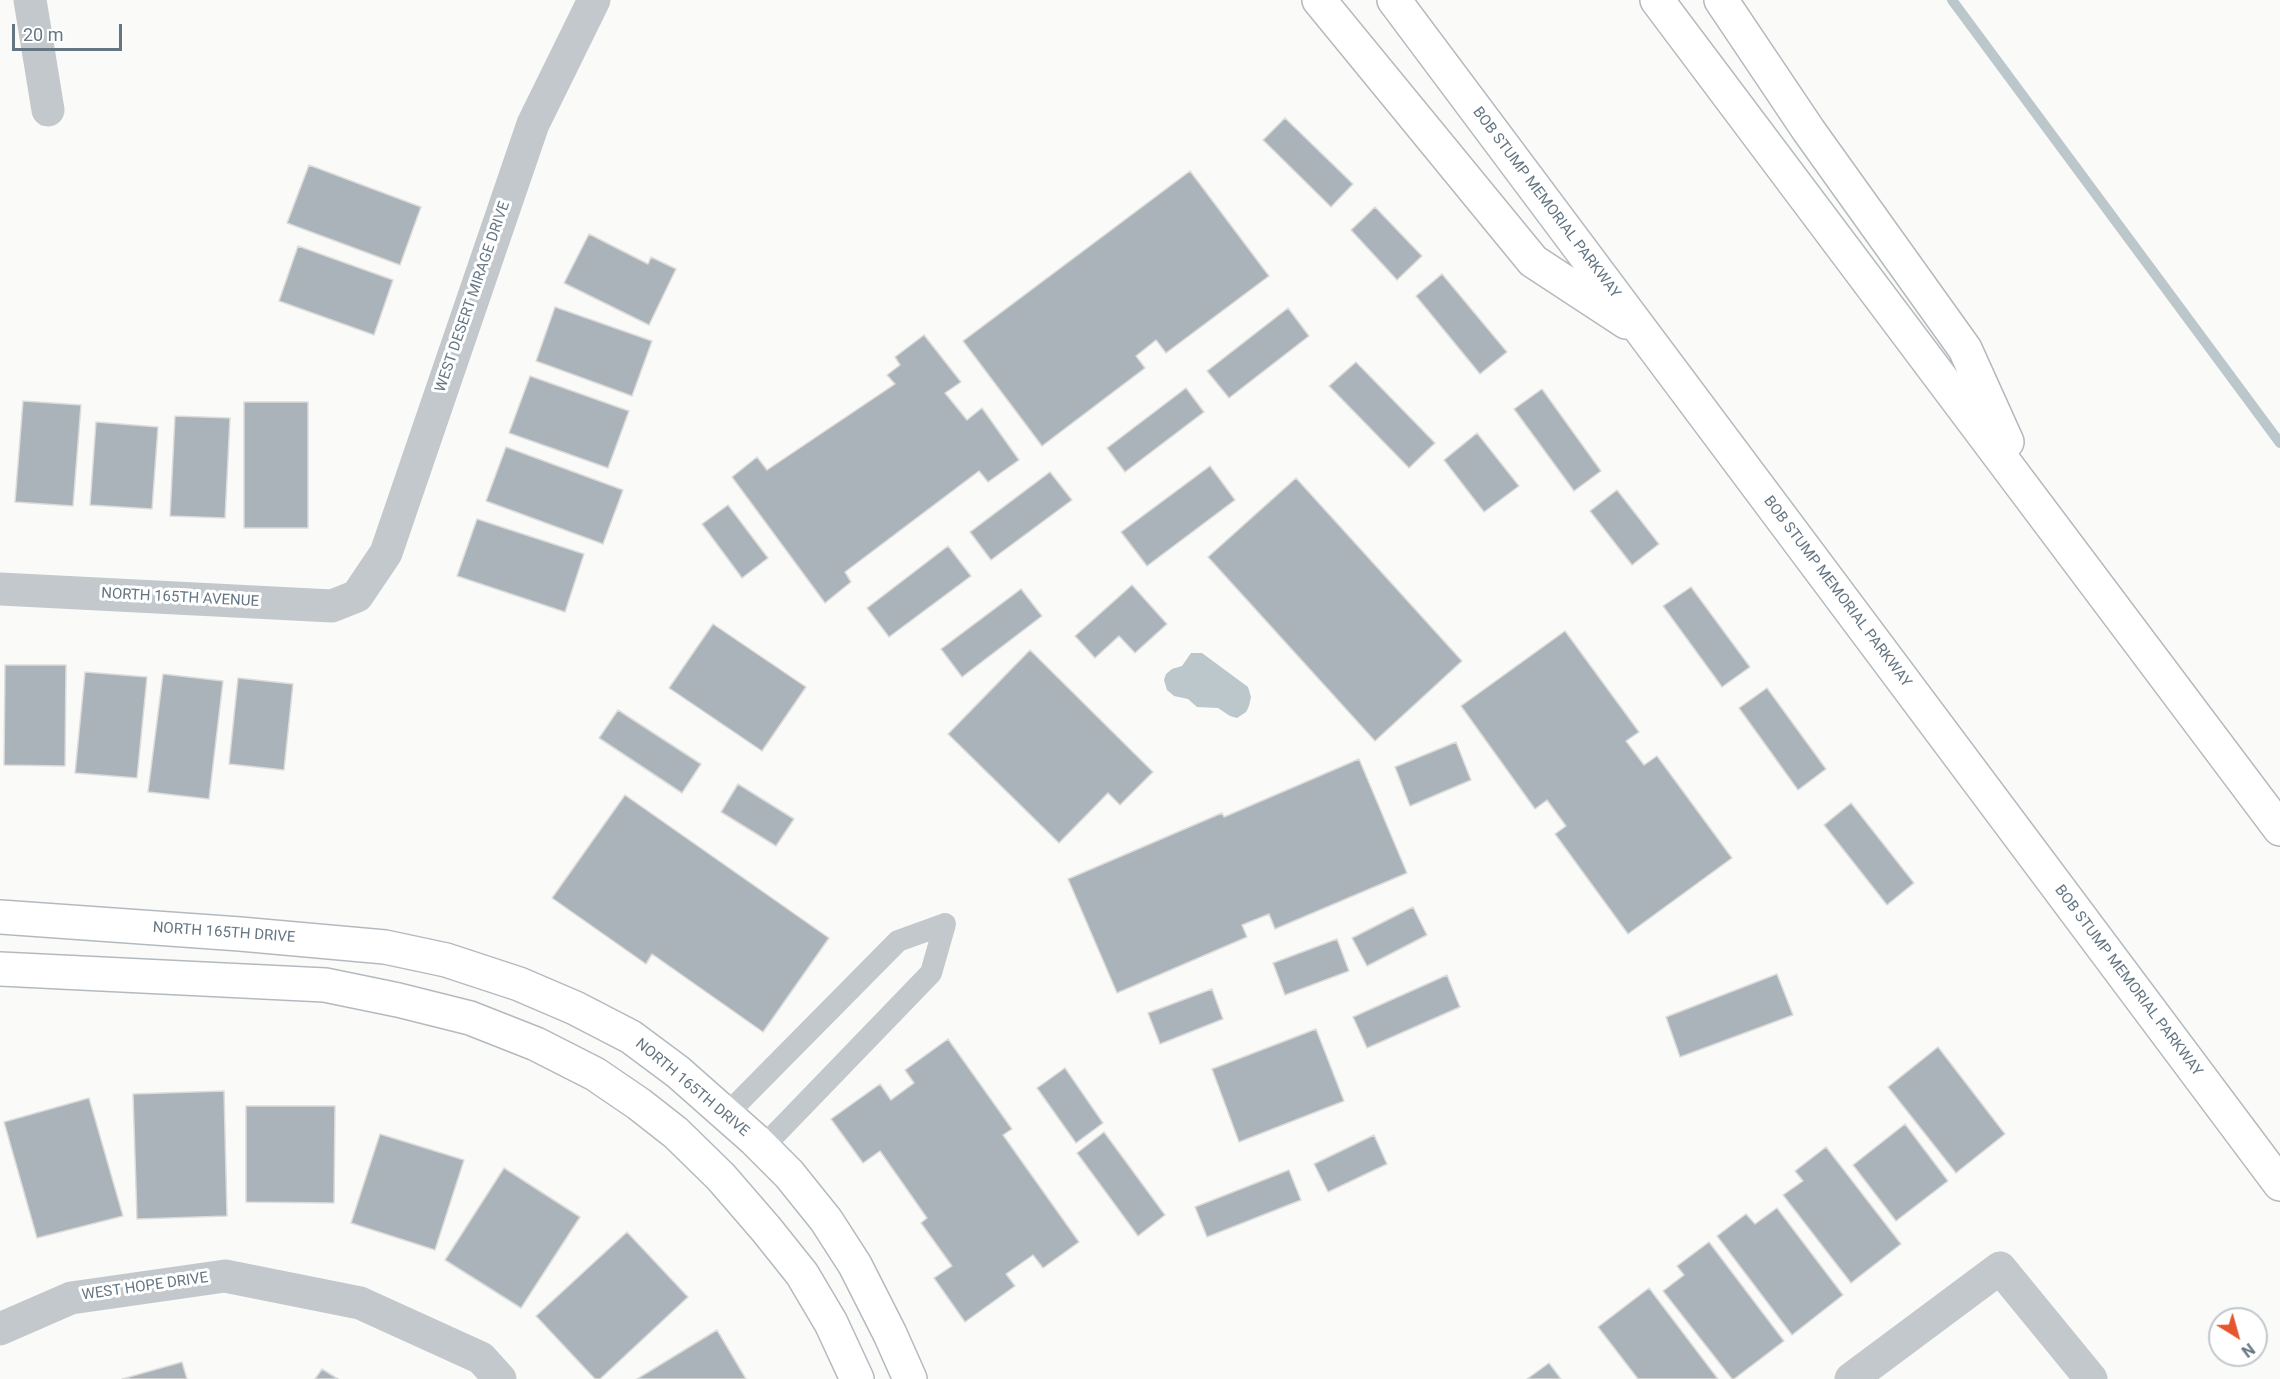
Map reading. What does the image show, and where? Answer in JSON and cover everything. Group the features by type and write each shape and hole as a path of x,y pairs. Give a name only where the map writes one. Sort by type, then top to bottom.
{"main road":[{"path":"1320,0 1533,261 1647,337"},
{"name":"BOB STUMP MEMORIAL PARKWAY","path":"1394,0 2280,1184"},
{"path":"1657,0 2280,830"},
{"path":"1721,0 1809,130 1965,349 2031,496"},
{"name":"NORTH 165TH DRIVE","path":"0,917 385,947 446,960 519,984 575,1008 631,1037 678,1072 763,1147 789,1174 826,1220 849,1256 890,1334 910,1379"},
{"path":"0,969 325,985 470,1018 536,1044 595,1074 639,1104 676,1133 721,1178 802,1274 831,1323 857,1379"}],"street":[{"path":"30,0 48,110"},
{"name":"WEST DESERT MIRAGE DRIVE","path":"357,596 386,553 533,124 594,0"},
{"name":"NORTH 165TH AVENUE","path":"0,589 332,606 357,596"},
{"path":"1851,1379 2000,1268 2091,1379"},
{"name":"WEST HOPE DRIVE","path":"0,1329 71,1298 225,1276 360,1303 481,1358 500,1379"}],"lane":[{"path":"727,1114 898,941 945,924 931,973 763,1147"}],"shaded area":[{"path":"1191,653 1202,653 1248,687 1251,697 1249,706 1246,712 1237,718 1218,708 1197,707 1188,699 1174,696 1167,690 1164,680 1166,674 1182,666"}],"building":[{"path":"1285,118 1353,184 1331,207 1263,140"},
{"path":"309,165 421,207 400,265 287,223"},
{"path":"1190,171 1269,276 1166,353 1156,340 1136,356 1145,368 1042,446 963,341"},
{"path":"1375,207 1422,256 1397,280 1351,230"},
{"path":"589,234 648,264 651,257 676,269 649,325 564,283"},
{"path":"298,246 393,280 374,335 279,301"},
{"path":"1442,274 1507,352 1480,374 1416,296"},
{"path":"555,307 652,341 632,396 536,361"},
{"path":"1288,308 1309,336 1229,398 1207,371"},
{"path":"924,335 961,382 945,393 967,420 982,408 1019,460 988,482 979,471 845,572 851,582 825,603 732,477 757,457 767,470 895,384 887,375 900,365 895,357"},
{"path":"1356,362 1435,443 1409,468 1329,386"},
{"path":"530,376 629,411 608,468 509,433"},
{"path":"1186,388 1204,412 1125,472 1107,448"},
{"path":"1542,389 1601,471 1574,491 1514,409"},
{"path":"23,401 81,405 73,506 15,502"},
{"path":"244,402 308,402 308,528 244,528"},
{"path":"175,416 230,418 225,518 170,516"},
{"path":"96,422 158,427 152,509 90,505"},
{"path":"1477,433 1519,486 1484,512 1444,460"},
{"path":"506,447 623,490 603,544 486,501"},
{"path":"1210,466 1235,500 1147,566 1121,532"},
{"path":"1050,472 1072,500 991,560 970,532"},
{"path":"1296,478 1462,661 1375,741 1208,557"},
{"path":"1617,490 1659,544 1632,565 1590,511"},
{"path":"728,505 768,558 742,578 702,524"},
{"path":"477,519 584,554 565,612 457,576"},
{"path":"948,546 971,576 889,637 867,608"},
{"path":"1132,585 1167,624 1135,653 1119,636 1095,658 1075,636"},
{"path":"1691,587 1750,667 1722,687 1663,606"},
{"path":"1021,589 1042,616 962,677 941,649"},
{"path":"713,624 806,687 762,751 669,688"},
{"path":"1565,631 1639,732 1626,741 1644,765 1657,756 1732,858 1628,934 1555,834 1566,826 1547,800 1535,809 1461,706"},
{"path":"1030,650 1153,772 1120,805 1108,793 1059,843 948,734"},
{"path":"5,665 66,665 65,766 4,765"},
{"path":"85,672 147,677 137,778 75,773"},
{"path":"163,674 223,681 209,799 148,792"},
{"path":"238,678 293,684 284,770 229,764"},
{"path":"1767,688 1826,769 1798,790 1739,708"},
{"path":"618,710 701,764 682,793 599,738"},
{"path":"1456,742 1471,780 1410,806 1395,767"},
{"path":"1359,759 1407,873 1275,929 1269,914 1242,925 1247,937 1117,993 1068,879 1222,813 1224,817"},
{"path":"738,784 794,819 776,846 721,812"},
{"path":"625,795 829,938 763,1032 652,954 646,964 552,898"},
{"path":"1851,803 1914,883 1887,905 1824,825"},
{"path":"1413,907 1427,935 1367,966 1352,938"},
{"path":"1337,939 1349,971 1285,995 1273,963"},
{"path":"1777,974 1793,1015 1680,1057 1666,1017"},
{"path":"1447,975 1460,1007 1367,1048 1353,1017"},
{"path":"1212,989 1223,1019 1160,1044 1148,1013"},
{"path":"1316,1029 1344,1101 1239,1142 1212,1069"},
{"path":"948,1039 1012,1129 1003,1135 1079,1242 1043,1268 1033,1255 1006,1274 1015,1286 965,1322 934,1278 952,1266 921,1223 927,1218 880,1151 863,1163 831,1119 880,1084 891,1100 914,1083 905,1070"},
{"path":"1938,1047 2005,1134 1956,1173 1888,1087"},
{"path":"1065,1068 1103,1123 1076,1143 1037,1088"},
{"path":"224,1091 227,1216 137,1219 133,1094"},
{"path":"89,1098 123,1216 37,1238 4,1122"},
{"path":"246,1106 335,1106 334,1203 246,1202"},
{"path":"1905,1124 1948,1181 1896,1221 1853,1165"},
{"path":"1104,1132 1165,1215 1138,1236 1077,1153"},
{"path":"380,1134 464,1160 435,1250 351,1223"},
{"path":"1374,1135 1387,1164 1328,1192 1314,1164"},
{"path":"1826,1147 1901,1244 1851,1283 1783,1195 1803,1181 1795,1171"},
{"path":"504,1168 580,1217 521,1308 445,1260"},
{"path":"1289,1170 1301,1200 1207,1237 1195,1207"},
{"path":"1777,1208 1843,1295 1792,1335 1717,1236 1746,1214 1755,1224"},
{"path":"627,1232 688,1297 600,1379 595,1379 536,1316"},
{"path":"1709,1242 1784,1341 1734,1379 1663,1291 1684,1275 1677,1266"},
{"path":"1649,1288 1718,1379 1638,1379 1598,1327"},
{"path":"717,1330 746,1379 637,1379"},
{"path":"182,1362 187,1379 122,1379"},
{"path":"1549,1363 1561,1379 1527,1379"},
{"path":"322,1369 338,1379 315,1379"}],"waterway":[{"path":"1952,0 2280,443"}]}
